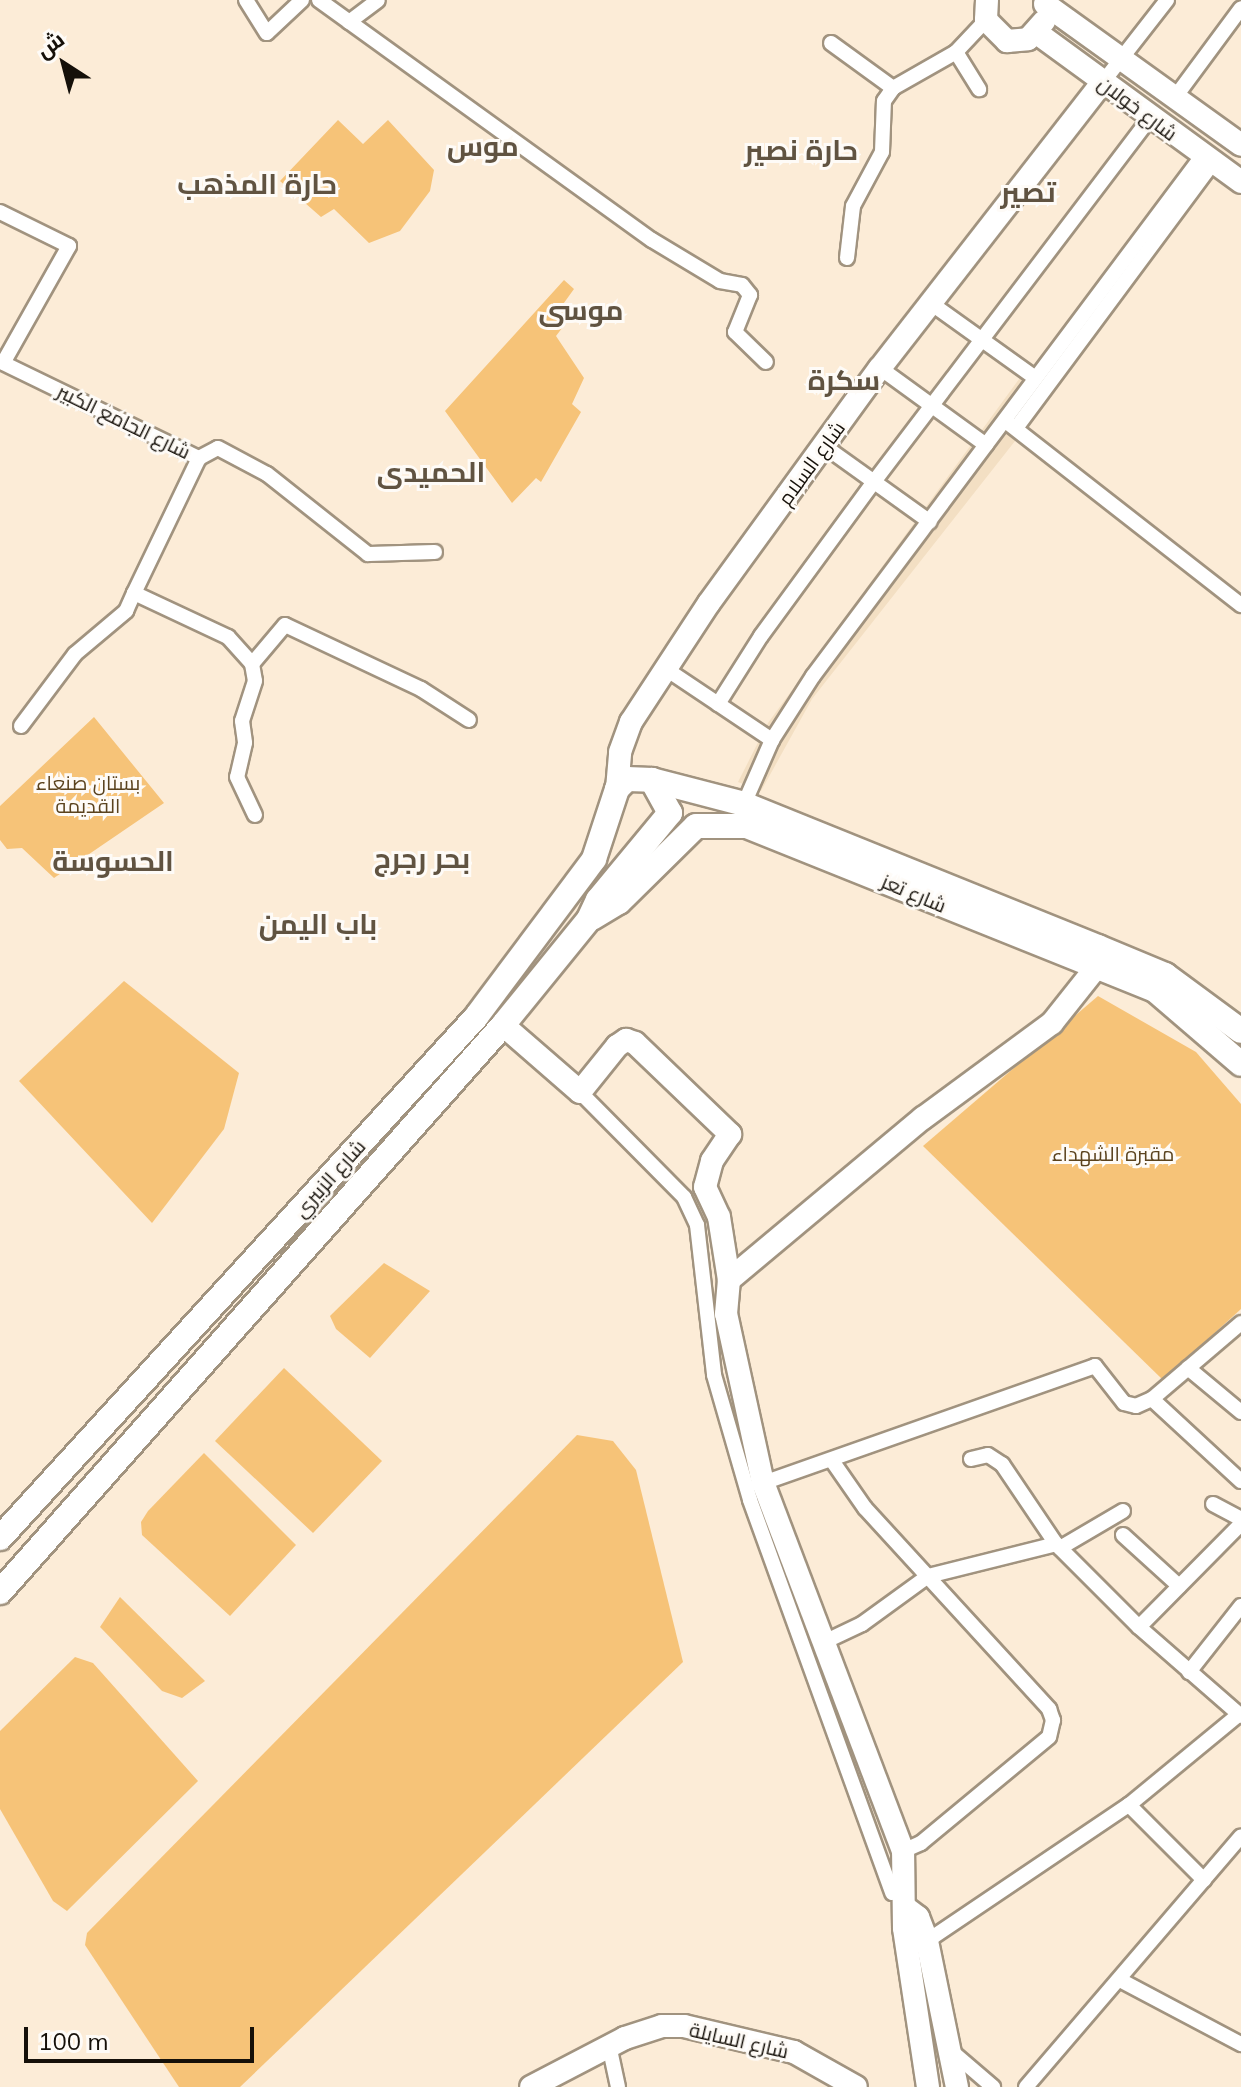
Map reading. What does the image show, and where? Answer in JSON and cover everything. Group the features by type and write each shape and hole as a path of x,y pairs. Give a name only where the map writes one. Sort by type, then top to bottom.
{"main road":[{"path":"589,919 598,900 670,813 652,780 627,779 617,789"},
{"name":"شارع تعز","path":"652,780 744,804 1165,975 1241,1031"},
{"name":"شارع الزبيري","path":"2,1534 476,1017 594,859 617,789"},
{"name":"شارع تعز","path":"589,919 619,902 696,826 724,822 786,839 1095,969 1155,990 1241,1064"},
{"name":"شارع الزبيري","path":"0,1592 503,1025 589,919"},
{"path":"110,1418 131,1422 123,1452"}],"street":[{"path":"246,0 267,33 302,0"},
{"path":"319,0 652,240 720,281 742,285 750,295 735,332 766,362"},
{"path":"349,22 378,0"},
{"path":"1103,82 1167,0"},
{"path":"847,258 853,206 882,152 881,115 893,88 956,52 986,6 1007,41 1037,33 1044,2"},
{"name":"شارع خولان","path":"1044,2 1237,141"},
{"path":"1176,96 1241,8"},
{"path":"1062,50 1061,31 1079,26"},
{"name":"شارع خولان","path":"1037,33 1241,182"},
{"path":"831,43 893,88"},
{"path":"956,52 979,89"},
{"name":"شارع السلام","path":"617,789 620,752 631,722 666,669 880,368 1103,82"},
{"path":"718,704 761,636 873,483 1151,117"},
{"path":"1011,424 1034,377 1208,160 1237,141 1241,117"},
{"path":"744,804 772,740 813,676 986,445 1011,424 1208,160"},
{"name":"شارع الجامع الكبير","path":"0,212 69,246 3,363 199,458 126,611 75,654 21,726"},
{"path":"932,304 1034,377"},
{"path":"880,368 930,409 986,445"},
{"path":"1011,424 1241,605"},
{"path":"824,446 930,522"},
{"path":"199,458 218,448 267,474 368,554 435,552"},
{"path":"134,593 228,637 252,664 255,681 242,721 245,743 237,777 255,815"},
{"path":"252,664 285,625 421,689 469,720"},
{"path":"666,669 772,740"},
{"path":"729,1280 923,1118 1052,1023 1095,969"},
{"path":"503,1025 580,1092 684,1197 697,1225 714,1375 750,1500 908,1919 949,2050 957,2087"},
{"path":"580,1092 626,1040 730,1134 712,1161 705,1187 719,1217 729,1280 726,1314 763,1483 903,1851 928,2087"},
{"path":"763,1483 833,1462 1095,1366 1124,1403 1136,1406 1152,1399 1241,1323"},
{"path":"1188,1368 1241,1412"},
{"path":"1152,1399 1241,1481"},
{"path":"912,2087 915,2067 893,1941 908,1919 1129,1805 1240,1716 1139,1627 1058,1546 1002,1464 988,1455 971,1459"},
{"path":"833,1462 865,1508 1049,1709 1053,1720 1049,1737 921,1843 903,1851"},
{"path":"1139,1627 1241,1522 1213,1504"},
{"path":"822,1643 862,1624 928,1576 1058,1546 1123,1511"},
{"path":"1123,1535 1179,1586"},
{"path":"1189,1672 1241,1606"},
{"path":"1129,1805 1204,1880"},
{"path":"1026,2087 1241,1836"},
{"path":"908,1919 940,2087"},
{"path":"1120,1980 1241,2044"},
{"name":"شارع السايلة","path":"531,2087 609,2045 662,2026 702,2028 794,2052 856,2087"},
{"path":"609,2045 618,2087"},
{"path":"949,2050 993,2087"}],"shaded area":[{"path":"1025,371 1052,394 812,699 761,791 738,782 768,723"}],"green space":[{"path":"338,120 363,144 388,120 434,170 430,191 400,231 369,243 334,209 321,217 280,181"},
{"path":"564,280 574,289 561,307 572,315 556,336 584,378 572,404 581,412 541,482 536,478 512,503 445,411"},
{"name":"بستان صنعاء القديمة","path":"94,717 164,803 54,878 22,848 7,849 0,840 0,806"},
{"path":"124,981 239,1073 224,1129 152,1223 19,1081"},
{"name":"مقبرة الشهداء","path":"1098,996 1196,1052 1241,1104 1241,1309 1163,1380 923,1146"},
{"path":"384,1263 430,1291 370,1358 336,1329 330,1316"},
{"path":"284,1368 382,1461 313,1533 215,1441"},
{"path":"577,1435 613,1441 636,1470 683,1662 240,2087 179,2087 85,1945 87,1933"},
{"path":"204,1453 296,1545 230,1616 142,1535 141,1522 148,1511"},
{"path":"120,1597 205,1681 182,1698 162,1691 100,1627"},
{"path":"75,1657 93,1663 198,1781 67,1911 53,1901 0,1809 0,1731"}],"district":[{"name":"موس","path":"483,146"},
{"name":"حارة نصير","path":"801,150"},
{"name":"حارة المذهب","path":"257,184"},
{"name":"تصير","path":"1028,192"},
{"name":"موسى","path":"581,310"},
{"name":"سكرة","path":"844,380"},
{"name":"الحميدى","path":"431,472"},
{"name":"بحر رجرج","path":"422,858"},
{"name":"الحسوسة","path":"113,861"},
{"name":"باب اليمن","path":"318,924"}]}
